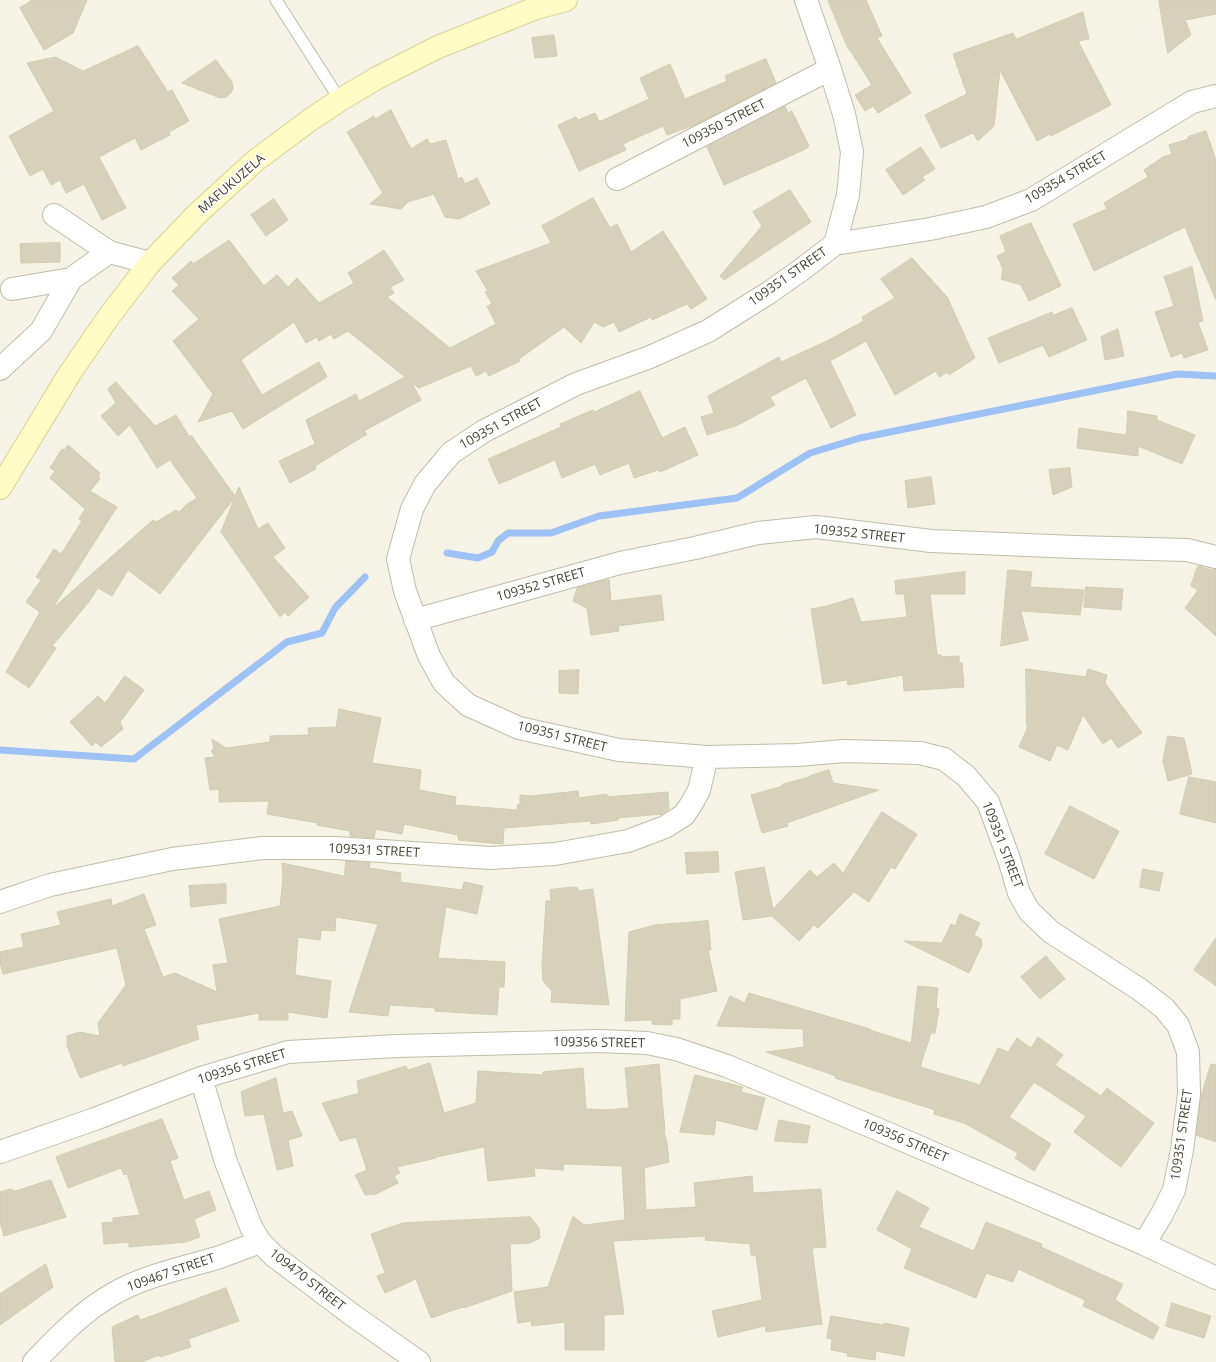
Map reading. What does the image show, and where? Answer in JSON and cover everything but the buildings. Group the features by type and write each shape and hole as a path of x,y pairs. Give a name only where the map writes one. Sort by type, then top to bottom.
{"main road":[{"name":"MAFUKUZELA","path":"0,488 70,373 110,315 150,263 197,214 255,161 310,120 377,78 438,47 536,8 566,0"}],"street":[{"name":"109351 STREET","path":"806,0 844,114 852,152 848,196 835,244 770,292 708,330 650,357 576,384 484,431 451,453 425,484 412,509 398,559 405,591 429,656 444,683 468,705 520,728 619,750 707,756 798,755 844,750 920,753 944,759 966,776 988,802 1019,892 1029,911 1050,932 1146,994 1164,1008 1178,1025 1188,1052 1189,1094 1182,1150 1174,1190 1144,1244"},
{"name":"109350 STREET","path":"617,179 830,69"},
{"name":"109354 STREET","path":"835,244 930,229 986,217 1031,200 1192,102 1216,96"},
{"path":"54,215 109,252 150,263"},
{"path":"0,369 41,331 71,279 109,252"},
{"path":"12,289 71,279"},
{"name":"109352 STREET","path":"415,620 620,563 695,548 758,533 816,527 931,541 1187,550 1216,557"},
{"name":"109531 STREET","path":"0,902 50,886 172,859 263,848 334,848 490,858 555,854 628,841 665,827 684,815 699,790 707,756"},
{"name":"109356 STREET","path":"0,1152 95,1119 201,1078 288,1052 397,1046 600,1041 647,1043 676,1049 726,1066 882,1131 1144,1244 1216,1278"},
{"name":"109470 STREET","path":"201,1078 226,1162 251,1227 260,1242 274,1256 351,1314 419,1362"},
{"name":"109467 STREET","path":"34,1362 56,1339 86,1313 112,1294 138,1282 260,1242"}],"lane":[{"path":"276,0 340,100"}],"waterway":[{"path":"447,553 478,558 492,552 498,541 508,533 551,533 599,516 737,498 810,453 860,438 1177,374 1216,376"},
{"path":"0,750 134,759 287,642 322,633 335,608 365,577"}]}
